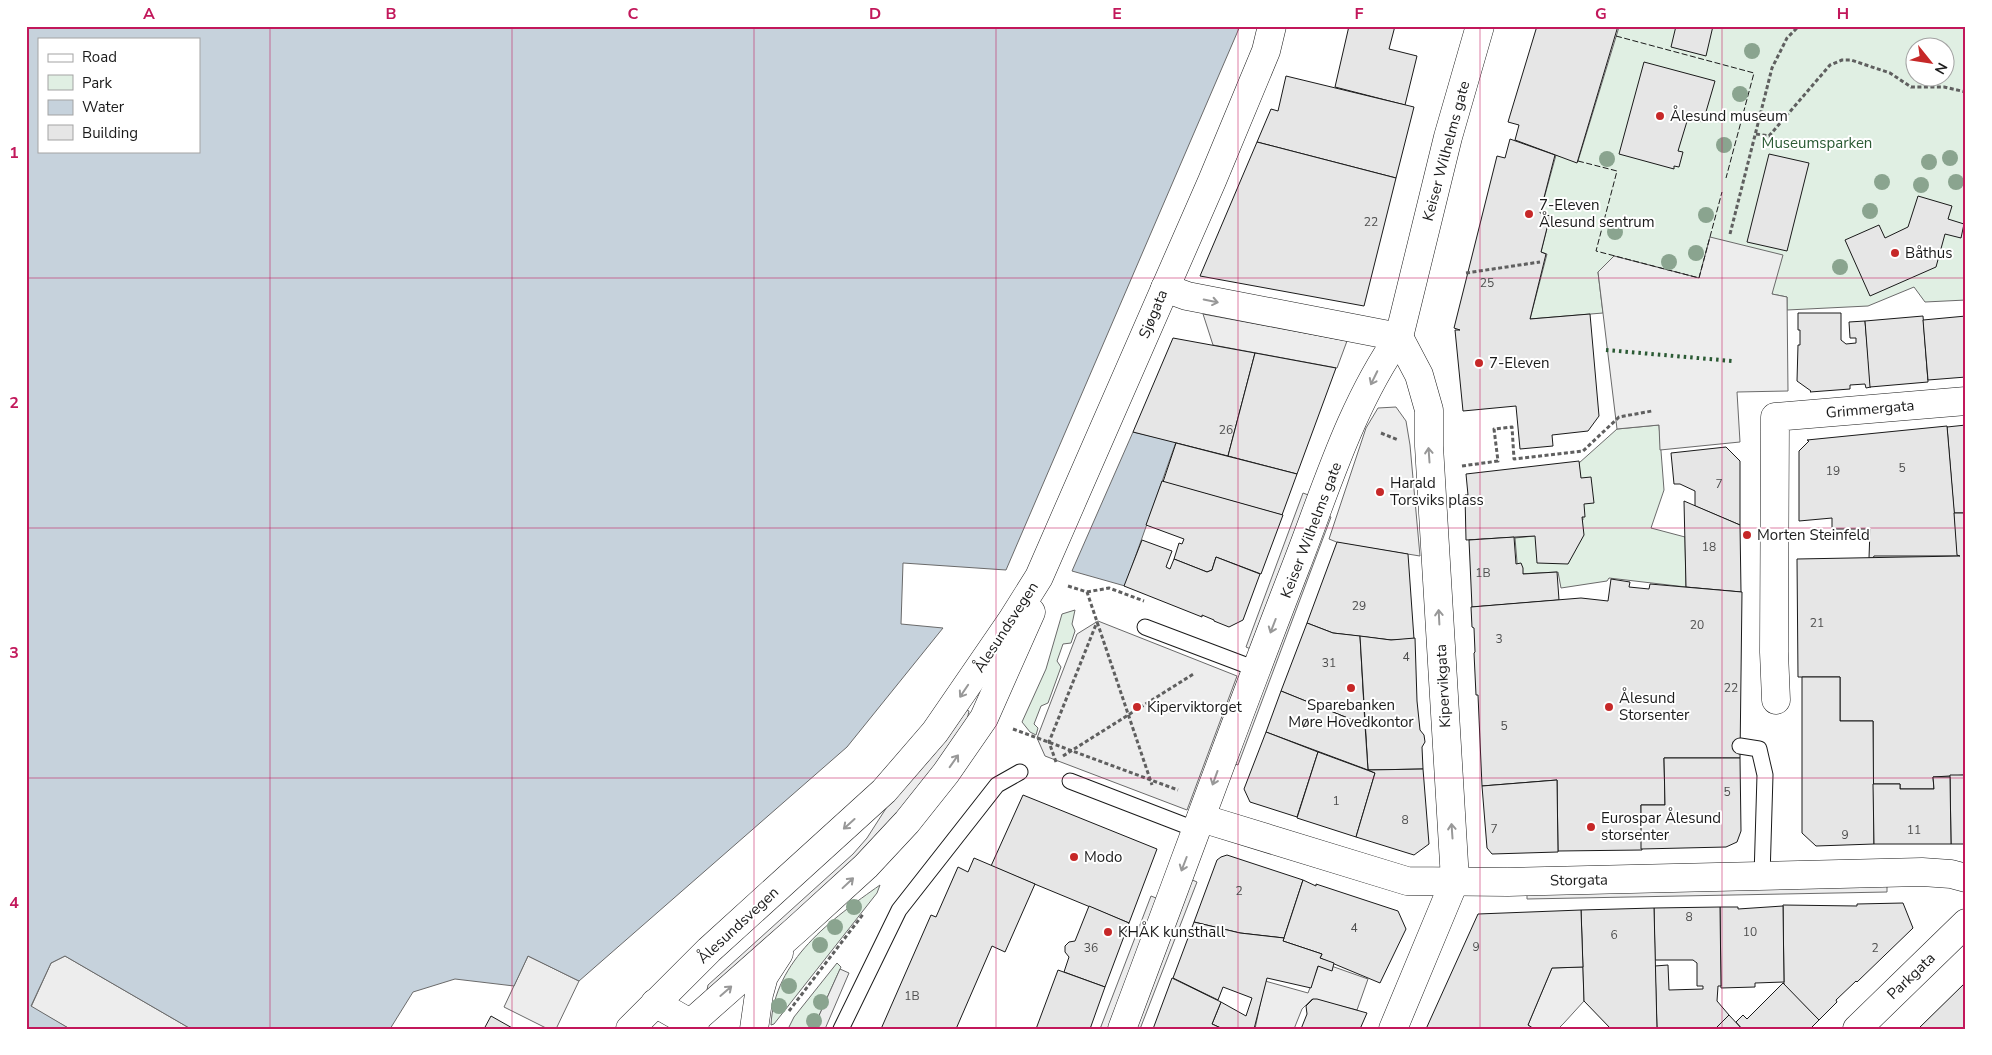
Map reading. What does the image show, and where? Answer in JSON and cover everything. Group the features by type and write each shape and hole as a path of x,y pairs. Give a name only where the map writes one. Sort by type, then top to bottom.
{"main road":[{"name":"Sjøgata","path":"1039,577 1165,288 1269,39 1285,26"},
{"name":"Keiser Wilhelms gate","path":"1122,1029 1256,669 1353,422 1381,363 1399,337 1448,137 1480,26"},
{"path":"1165,288 1187,296 1399,337"},
{"name":"Kipervikgata","path":"1393,1029 1455,880 1429,446 1429,410 1419,375 1399,337"},
{"name":"Grimmergata","path":"1776,700 1774,652 1775,416 1966,401"},
{"name":"Ålesundsvegen","path":"690,1027 866,866 907,822 946,773 984,718 1030,618 1039,577"},
{"name":"Ålesundsvegen","path":"630,1029 657,1016 709,950 872,802 906,768 960,698 1039,577"},
{"name":"Storgata","path":"1202,817 1407,881 1508,882 1922,872 1951,874 1966,878"},
{"name":"Parkgata","path":"1857,1029 1966,923"},
{"path":"754,1029 759,994 764,976 781,949 798,929"},
{"path":"657,1016 690,1027"}],"lane":[{"path":"1145,627 1256,669"},
{"path":"1740,746 1759,749 1766,774 1762,877"},
{"path":"841,1029 899,910 997,785 1020,772"},
{"path":"1070,781 1162,817 1202,817"}],"path":[{"path":"1730,234 1772,68 1787,38 1799,26"},
{"path":"1756,134 1769,136 1830,65 1842,60 1851,60 1890,73 1911,87 1944,88 1966,92"},
{"path":"1466,273 1540,262"},
{"path":"1462,466 1498,461 1494,429 1512,427 1514,459 1583,451 1619,417 1652,412"},
{"path":"1375,431 1401,442"},
{"path":"1039,577 1087,592 1109,588 1153,605 1145,627"},
{"path":"1087,592 1162,817"},
{"path":"1070,781 1062,778 1049,742 1098,621"},
{"path":"1056,761 1221,656"},
{"path":"984,718 1150,780 1202,817"},
{"path":"786,1015 869,906"}],"green space":[{"name":"Museumsparken","path":"1966,26 1966,300 1925,302 1914,287 1868,306 1787,310 1787,297 1772,294 1710,237 1699,278 1614,256 1598,272 1603,313 1530,319 1547,254 1541,252 1550,216 1540,213 1556,155 1578,161 1619,27"},
{"path":"1659,425 1664,490 1651,528 1685,537 1686,587 1609,578 1607,581 1561,588 1558,572 1518,574 1515,538 1534,536 1533,524 1583,520 1579,463 1617,429"},
{"path":"1075,610 1072,624 1075,631 1071,643 1063,644 1057,661 1061,667 1048,703 1041,706 1034,724 1038,728 1036,735 1030,732 1022,722 1046,669 1062,614"},
{"path":"880,885 877,893 774,1024 771,1025 775,1002 783,980 794,961 825,927"},
{"path":"837,963 841,967 813,1029 788,1029 794,1017"}],"shaded area":[{"path":"1710,237 1783,255 1772,294 1787,297 1788,391 1737,392 1740,442 1660,450 1659,425 1617,429 1598,272 1614,256 1699,278"},
{"path":"1203,314 1347,341 1337,368 1213,345"},
{"name":"Harald Torsviks plass","path":"1396,407 1406,421 1410,445 1420,556 1339,543 1329,539 1366,428 1378,408"},
{"path":"1303,493 1311,496 1253,650 1246,647"},
{"path":"1325,514 1331,517 1238,765 1232,763"},
{"name":"Kiperviktorget","path":"1098,621 1237,676 1187,810 1045,756 1037,738 1077,634"},
{"path":"965,709 969,711 967,720 945,753 860,859 709,992 707,990 708,985 853,854 867,838 892,799"},
{"path":"1188,878 1197,882 1140,1029 1131,1029"},
{"path":"1887,884 1887,892 1527,899 1527,891"},
{"path":"1151,896 1161,900 1111,1029 1100,1029"},
{"path":"65,956 191,1029 70,1029 31,1007 51,963"},
{"path":"528,956 579,981 556,1029 548,1029 504,1007"},
{"path":"1320,962 1368,979 1357,1010 1312,999 1302,1009 1294,1029 1255,1029 1265,981 1308,993"},
{"path":"1583,967 1584,1001 1564,1023 1558,1029 1534,1029 1528,1025 1552,968"},
{"path":"840,969 849,973 825,1029 813,1029"}],"water":[{"path":"26,26 1240,26 1006,570 903,563 901,624 943,628 847,747 579,981 528,956 514,986 455,979 413,992 390,1029 191,1029 65,956 51,963 31,1006 70,1029 26,1029"},
{"path":"1133,432 1176,442 1125,586 1072,571"}],"building":[{"path":"1349,26 1395,26 1389,49 1417,56 1405,105 1335,87"},
{"path":"1537,26 1618,26 1577,163 1515,140 1519,125 1508,122"},
{"path":"1676,26 1713,26 1706,56 1671,47"},
{"path":"1644,62 1715,81 1703,122 1688,118 1678,151 1683,152 1679,167 1674,166 1674,169 1619,154"},
{"path":"1286,76 1414,107 1396,178 1257,142 1271,109 1278,111"},
{"path":"1510,139 1555,155 1540,213 1550,216 1541,252 1546,254 1530,319 1590,314 1599,416 1588,431 1552,435 1553,446 1520,449 1516,406 1463,411 1455,330 1460,330 1454,328 1497,156 1505,158"},
{"path":"1257,142 1396,178 1364,306 1200,276"},
{"path":"1769,154 1809,163 1787,251 1747,242"},
{"name":"Båthus","path":"1918,196 1952,206 1948,219 1964,224 1961,238 1945,234 1936,267 1870,296 1845,240 1879,225 1885,238 1908,227"},
{"path":"1798,313 1841,313 1841,340 1846,344 1856,343 1856,338 1850,338 1849,322 1865,321 1871,387 1866,388 1865,384 1850,385 1850,389 1810,392 1797,381 1798,345 1800,345"},
{"path":"1923,316 1928,382 1870,387 1865,321"},
{"path":"1966,316 1966,377 1928,380 1923,320"},
{"path":"1173,338 1255,353 1228,456 1133,432"},
{"path":"1255,353 1336,368 1297,474 1228,456"},
{"path":"1966,425 1966,513 1954,513 1947,427"},
{"path":"1947,426 1958,556 1874,556 1869,558 1870,529 1832,529 1832,518 1799,521 1799,451 1809,441 1807,440"},
{"path":"1176,443 1297,474 1282,515 1163,482"},
{"path":"1726,447 1740,461 1740,525 1695,506 1695,491 1680,484 1674,484 1671,453"},
{"path":"1579,461 1581,478 1591,477 1594,503 1584,504 1585,517 1582,517 1584,535 1568,564 1537,563 1535,536 1466,540 1465,495 1468,495 1466,474"},
{"path":"1162,481 1283,515 1261,574 1216,557 1212,570 1207,572 1174,559 1179,543 1182,544 1184,539 1146,525"},
{"path":"1684,501 1740,525 1741,592 1686,587"},
{"path":"1954,513 1966,513 1966,775 1933,777 1934,789 1900,789 1900,784 1873,784 1873,721 1840,721 1840,677 1798,677 1797,559 1960,556 1957,555"},
{"path":"1514,537 1516,564 1521,563 1523,574 1557,572 1559,600 1472,607 1469,540"},
{"path":"1142,540 1172,551 1166,567 1170,569 1174,559 1207,572 1212,570 1216,557 1260,574 1243,620 1229,627 1124,586"},
{"path":"1337,542 1408,554 1414,639 1391,640 1333,633 1307,623"},
{"name":"Ålesund Storsenter","path":"1611,579 1630,582 1629,587 1649,589 1650,584 1742,592 1740,758 1664,758 1665,805 1641,805 1642,850 1558,851 1557,780 1482,786 1474,628 1472,627 1471,607 1581,598 1608,601"},
{"path":"1307,623 1333,633 1360,636 1365,725 1281,691"},
{"path":"1360,636 1391,640 1415,638 1417,701 1420,730 1424,735 1425,742 1422,747 1423,769 1368,770"},
{"path":"1802,677 1840,677 1840,721 1873,721 1874,844 1816,846 1802,833"},
{"path":"1281,691 1365,725 1368,770 1266,732"},
{"path":"1266,732 1318,752 1297,817 1250,802 1244,789"},
{"path":"1318,752 1375,773 1356,837 1297,818"},
{"path":"1664,758 1740,758 1741,831 1737,842 1726,847 1641,849 1641,805 1665,805"},
{"path":"1423,769 1429,844 1414,855 1356,837 1375,773 1368,770"},
{"path":"1950,775 1966,775 1966,844 1951,844"},
{"path":"1933,777 1950,777 1951,844 1874,844 1873,784 1900,784 1900,789 1934,789"},
{"path":"1557,780 1558,852 1492,854 1487,848 1482,786"},
{"name":"Modo","path":"1023,795 1157,849 1129,923 991,866"},
{"path":"1227,855 1303,880 1284,938 1240,933 1194,922 1217,860"},
{"path":"974,858 1035,884 1005,952 992,946 956,1029 881,1029 931,915 936,917 958,867 968,872"},
{"path":"1303,880 1316,886 1316,884 1398,911 1406,929 1380,983 1320,958 1322,954 1283,941"},
{"path":"1903,903 1913,928 1836,1000 1837,1002 1819,1020 1784,985 1783,905 1857,906 1857,904"},
{"path":"1089,906 1129,923 1105,987 1064,972 1069,957 1065,952 1065,946 1069,942 1075,941"},
{"path":"1783,906 1784,982 1755,983 1755,987 1721,988 1720,907 1738,907 1738,909"},
{"path":"1720,907 1721,986 1718,986 1717,1001 1729,1015 1715,1029 1657,1029 1655,966 1668,965 1669,990 1703,989 1703,986 1697,986 1697,963 1693,960 1655,960 1654,908"},
{"path":"1654,908 1657,1029 1611,1029 1584,1001 1581,910"},
{"path":"1581,910 1583,967 1552,968 1528,1025 1534,1029 1426,1029 1478,914"},
{"path":"1194,922 1240,933 1284,938 1283,941 1322,954 1320,958 1334,963 1332,971 1318,966 1311,988 1267,978 1254,1029 1223,1029 1212,1024 1221,1002 1246,1016 1252,998 1223,987 1218,1000 1173,978"},
{"path":"1058,970 1105,987 1090,1029 1036,1029"},
{"path":"1172,978 1221,1002 1212,1024 1223,1029 1153,1029"},
{"path":"1966,982 1966,1029 1918,1029"},
{"path":"1783,983 1819,1020 1810,1029 1742,1029 1736,1022 1743,1015 1747,1019"},
{"path":"1313,999 1367,1013 1360,1029 1301,1029 1307,1014 1306,1006"},
{"path":"1729,1015 1742,1029 1715,1029"},
{"path":"491,1016 514,1029 484,1029"}],"hedge":[{"path":"1606,350 1732,361"}],"fence":[{"path":"1616,36 1754,73 1726,178"},
{"path":"1578,161 1617,171 1596,251 1699,278 1722,192"}],"place":[{"name":"Ålesund museum","path":"1660,116"},
{"name":"7-Eleven Ålesund sentrum","path":"1529,214"},
{"name":"Båthus","path":"1895,253"},
{"name":"7-Eleven","path":"1479,363"},
{"name":"Harald Torsviks plass","path":"1380,492"},
{"name":"Morten Steinfeld","path":"1747,535"},
{"name":"Sparebanken Møre Hovedkontor","path":"1351,688"},
{"name":"Kiperviktorget","path":"1137,707"},
{"name":"Ålesund Storsenter","path":"1609,707"},
{"name":"Eurospar Ålesund storsenter","path":"1591,827"},
{"name":"Modo","path":"1074,857"},
{"name":"KHÅK kunsthall","path":"1108,932"}]}
